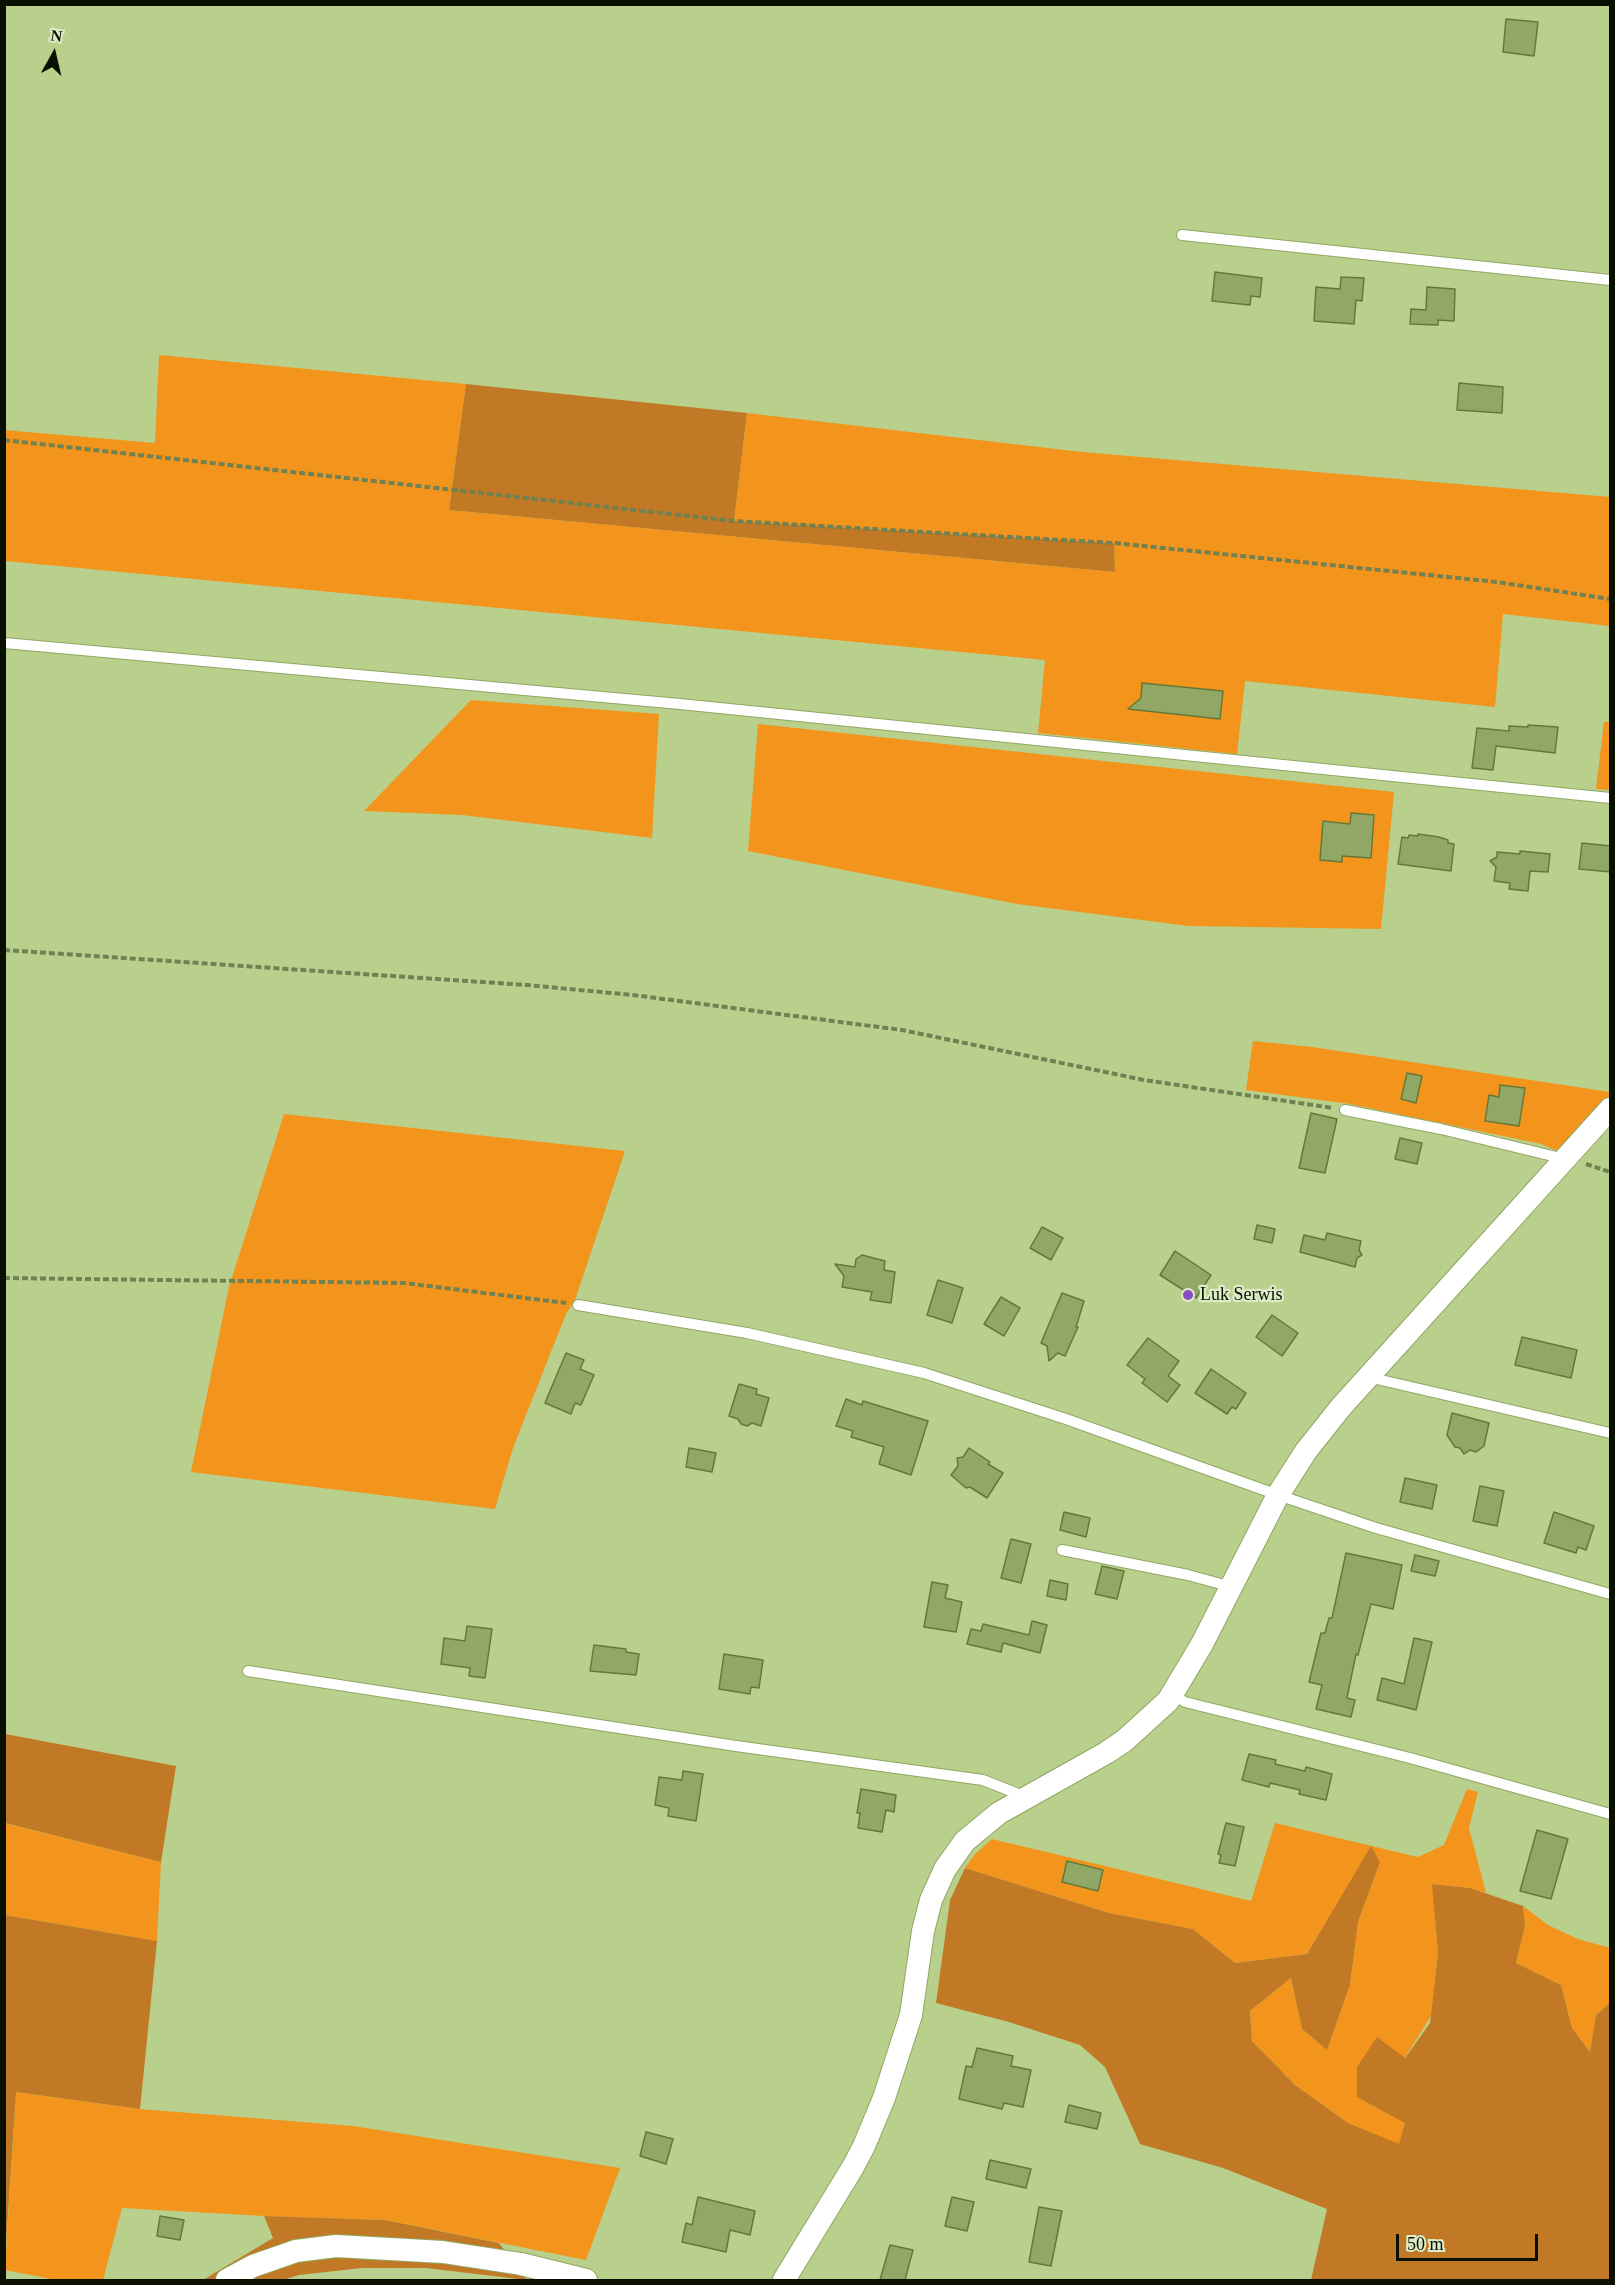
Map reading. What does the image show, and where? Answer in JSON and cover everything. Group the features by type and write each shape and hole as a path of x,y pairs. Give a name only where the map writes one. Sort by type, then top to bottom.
{"street":[{"path":"784,2280 853,2167 884,2098 911,2015 923,1931 931,1900 945,1869 965,1841 999,1812 1124,1742 1173,1695 1232,1587 1278,1495 1306,1451 1368,1377 1611,1109"},
{"path":"227,2280 253,2266 296,2251 336,2246 443,2252 520,2264 586,2280"}],"lane":[{"path":"1182,235 1611,280"},
{"path":"4,643 680,704 1611,798"},
{"path":"1346,1110 1442,1129 1565,1160"},
{"path":"578,1305 747,1333 924,1373 1061,1418 1376,1528 1611,1594"},
{"path":"1368,1377 1611,1433"},
{"path":"1062,1550 1188,1575 1232,1587"},
{"path":"248,1671 736,1746 983,1780 1026,1797"},
{"path":"1173,1695 1185,1702 1410,1758 1611,1814"}],"path":[{"path":"4,440 734,521 1114,543 1497,582 1611,599"},
{"path":"4,950 527,985 633,995 902,1030 1144,1080 1346,1110"},
{"path":"4,1278 404,1283 578,1305"}],"shaded area":[{"path":"159,355 466,384 449,510 1115,572 1114,543 734,521 747,413 1082,452 1610,497 1610,626 1503,614 1495,707 1245,681 1237,754 1038,733 1045,660 5,561 4,430 155,443"},
{"path":"466,384 747,413 734,521 1114,543 1115,572 449,510"},
{"path":"471,700 659,714 652,838 462,815 364,811"},
{"path":"1604,722 1610,722 1610,790 1596,789"},
{"path":"758,724 1394,792 1381,929 1189,926 1017,904 748,851"},
{"path":"1253,1041 1312,1047 1610,1092 1610,1097 1560,1152 1541,1144 1350,1104 1246,1090"},
{"path":"284,1114 625,1151 575,1300 566,1314 513,1448 495,1509 191,1472 229,1287"},
{"path":"5,1734 176,1766 161,1862 5,1823"},
{"path":"1467,1789 1478,1792 1469,1828 1486,1893 1470,1888 1433,1884 1438,1952 1431,2016 1404,2059 1357,2097 1406,2123 1399,2145 1348,2123 1295,2085 1252,2041 1250,2011 1291,1978 1302,2029 1327,2050 1350,1985 1358,1922 1380,1862 1371,1847 1307,1954 1235,1963 1193,1929 1109,1913 965,1868 975,1854 992,1839 1251,1901 1275,1823 1418,1857 1444,1845"},
{"path":"4,1823 161,1862 157,1941 5,1915"},
{"path":"1371,1846 1380,1862 1358,1922 1350,1985 1327,2050 1302,2029 1291,1978 1250,2011 1252,2041 1295,2085 1348,2123 1399,2144 1405,2123 1357,2097 1357,2067 1377,2037 1405,2058 1430,2023 1438,1952 1432,1884 1470,1888 1523,1906 1525,1926 1516,1963 1561,1985 1572,2028 1590,2052 1596,2015 1610,2003 1610,2280 1311,2280 1327,2209 1223,2168 1140,2144 1105,2067 1080,2045 1009,2022 936,2003 950,1900 965,1868 1109,1913 1193,1929 1235,1963 1307,1954"},
{"path":"1523,1906 1548,1925 1578,1939 1610,1948 1610,2003 1596,2015 1590,2052 1572,2028 1561,1985 1516,1963 1525,1926"},
{"path":"5,1915 157,1941 140,2109 16,2092 5,2260"},
{"path":"16,2092 140,2109 353,2126 620,2168 586,2260 385,2220 122,2208 103,2280 56,2280 5,2270"},
{"path":"264,2216 385,2220 499,2243 527,2280 426,2268 362,2268 299,2275 283,2280 203,2280 273,2238"}],"building":[{"path":"1506,19 1538,22 1534,56 1503,52"},
{"path":"1215,272 1262,278 1260,297 1251,296 1250,305 1212,301"},
{"path":"1341,277 1364,278 1362,301 1356,300 1354,324 1314,321 1316,287 1340,289"},
{"path":"1427,287 1455,289 1454,321 1438,320 1438,325 1410,324 1411,309 1426,310"},
{"path":"1459,383 1503,387 1502,413 1457,410"},
{"path":"1142,683 1223,691 1220,719 1128,709 1141,698"},
{"path":"1528,725 1558,727 1555,753 1496,746 1493,770 1472,768 1477,728 1509,731 1509,726 1528,727"},
{"path":"1351,813 1374,815 1371,858 1342,856 1342,862 1320,860 1323,821 1350,824"},
{"path":"1418,834 1439,837 1454,844 1451,871 1398,864 1402,837 1408,838 1409,835 1418,836"},
{"path":"1582,843 1611,846 1611,872 1579,869"},
{"path":"1520,851 1550,854 1548,872 1530,871 1528,891 1509,889 1510,883 1494,881 1496,867 1490,861 1497,857 1497,852 1520,854"},
{"path":"1407,1073 1422,1076 1416,1103 1401,1099"},
{"path":"1500,1085 1525,1088 1519,1126 1485,1121 1489,1095 1499,1097"},
{"path":"1311,1113 1337,1119 1325,1173 1299,1168"},
{"path":"1400,1138 1422,1143 1417,1164 1395,1159"},
{"path":"1257,1225 1275,1229 1272,1243 1254,1239"},
{"path":"1042,1227 1063,1238 1051,1260 1030,1248"},
{"path":"1327,1233 1361,1241 1359,1250 1362,1255 1357,1258 1355,1267 1300,1252 1304,1235 1325,1240"},
{"path":"1175,1251 1211,1275 1196,1298 1160,1275"},
{"path":"862,1255 885,1261 884,1270 895,1272 891,1303 870,1300 872,1292 842,1287 844,1276 835,1264 855,1267 856,1259"},
{"path":"938,1280 963,1288 952,1323 927,1315"},
{"path":"1062,1293 1084,1301 1076,1327 1078,1327 1065,1356 1058,1353 1049,1361 1047,1346 1041,1343"},
{"path":"1001,1297 1020,1308 1004,1336 984,1324"},
{"path":"1272,1315 1298,1333 1282,1356 1256,1337"},
{"path":"1522,1337 1577,1350 1571,1378 1515,1365"},
{"path":"1148,1338 1179,1361 1168,1376 1180,1385 1167,1402 1142,1383 1145,1379 1127,1365"},
{"path":"566,1353 584,1360 580,1369 594,1375 581,1405 575,1403 571,1414 545,1403"},
{"path":"1211,1369 1246,1393 1236,1409 1232,1407 1227,1414 1195,1393"},
{"path":"739,1384 757,1389 756,1394 769,1398 761,1426 752,1423 747,1426 729,1416"},
{"path":"846,1399 862,1405 863,1401 928,1421 911,1475 879,1464 884,1447 851,1437 853,1431 836,1426"},
{"path":"1452,1413 1489,1423 1484,1446 1476,1452 1470,1450 1464,1454 1460,1448 1455,1447 1447,1435"},
{"path":"689,1448 716,1453 712,1472 686,1467"},
{"path":"969,1448 1003,1473 987,1498 970,1487 966,1488 951,1475 958,1466 957,1458 963,1457"},
{"path":"1405,1478 1437,1485 1432,1509 1400,1502"},
{"path":"1480,1486 1504,1491 1497,1526 1473,1521"},
{"path":"1064,1512 1090,1518 1086,1537 1060,1530"},
{"path":"1554,1512 1594,1526 1586,1550 1578,1547 1576,1553 1544,1543"},
{"path":"1011,1539 1031,1544 1021,1583 1001,1578"},
{"path":"1346,1553 1402,1565 1393,1609 1371,1604 1358,1655 1356,1654 1347,1698 1355,1700 1351,1717 1316,1709 1322,1685 1309,1682 1321,1633 1325,1633 1329,1618 1332,1618"},
{"path":"1415,1555 1439,1561 1435,1576 1411,1571"},
{"path":"1102,1566 1124,1571 1117,1599 1095,1594"},
{"path":"1050,1580 1068,1584 1066,1600 1047,1596"},
{"path":"932,1582 948,1585 945,1598 962,1602 956,1632 924,1627"},
{"path":"1032,1621 1047,1625 1040,1653 1003,1643 1001,1652 967,1644 971,1629 981,1631 983,1624 1029,1635"},
{"path":"467,1626 492,1629 485,1678 469,1676 470,1668 441,1664 444,1638 465,1641"},
{"path":"1414,1638 1432,1642 1416,1710 1377,1700 1382,1678 1404,1684"},
{"path":"594,1645 626,1649 626,1652 639,1654 636,1675 590,1671"},
{"path":"724,1654 763,1660 759,1688 751,1687 750,1694 719,1689"},
{"path":"1249,1754 1276,1760 1275,1764 1305,1771 1306,1767 1332,1774 1326,1800 1299,1794 1300,1790 1270,1783 1269,1787 1242,1780"},
{"path":"683,1771 703,1774 696,1821 668,1816 669,1808 655,1805 659,1777 682,1780"},
{"path":"861,1789 896,1795 894,1812 886,1810 882,1832 858,1828 860,1813 857,1813"},
{"path":"1226,1823 1244,1827 1235,1866 1219,1863 1221,1855 1218,1854"},
{"path":"1537,1830 1568,1839 1551,1899 1520,1891"},
{"path":"1067,1861 1103,1870 1098,1891 1062,1882"},
{"path":"977,2048 1013,2056 1011,2066 1031,2070 1023,2107 1004,2103 1002,2109 959,2099 966,2066 972,2067"},
{"path":"1069,2105 1101,2113 1097,2129 1065,2122"},
{"path":"646,2132 673,2139 666,2164 640,2156"},
{"path":"990,2160 1031,2169 1026,2188 986,2179"},
{"path":"698,2197 755,2211 750,2235 730,2230 726,2252 682,2242 686,2223 692,2225"},
{"path":"952,2197 974,2202 967,2231 945,2226"},
{"path":"1039,2207 1062,2211 1051,2266 1029,2262"},
{"path":"160,2216 184,2220 180,2240 157,2236"},
{"path":"890,2245 913,2250 905,2280 880,2280"}],"place":[{"name":"Luk Serwis","path":"1188,1295"}]}
